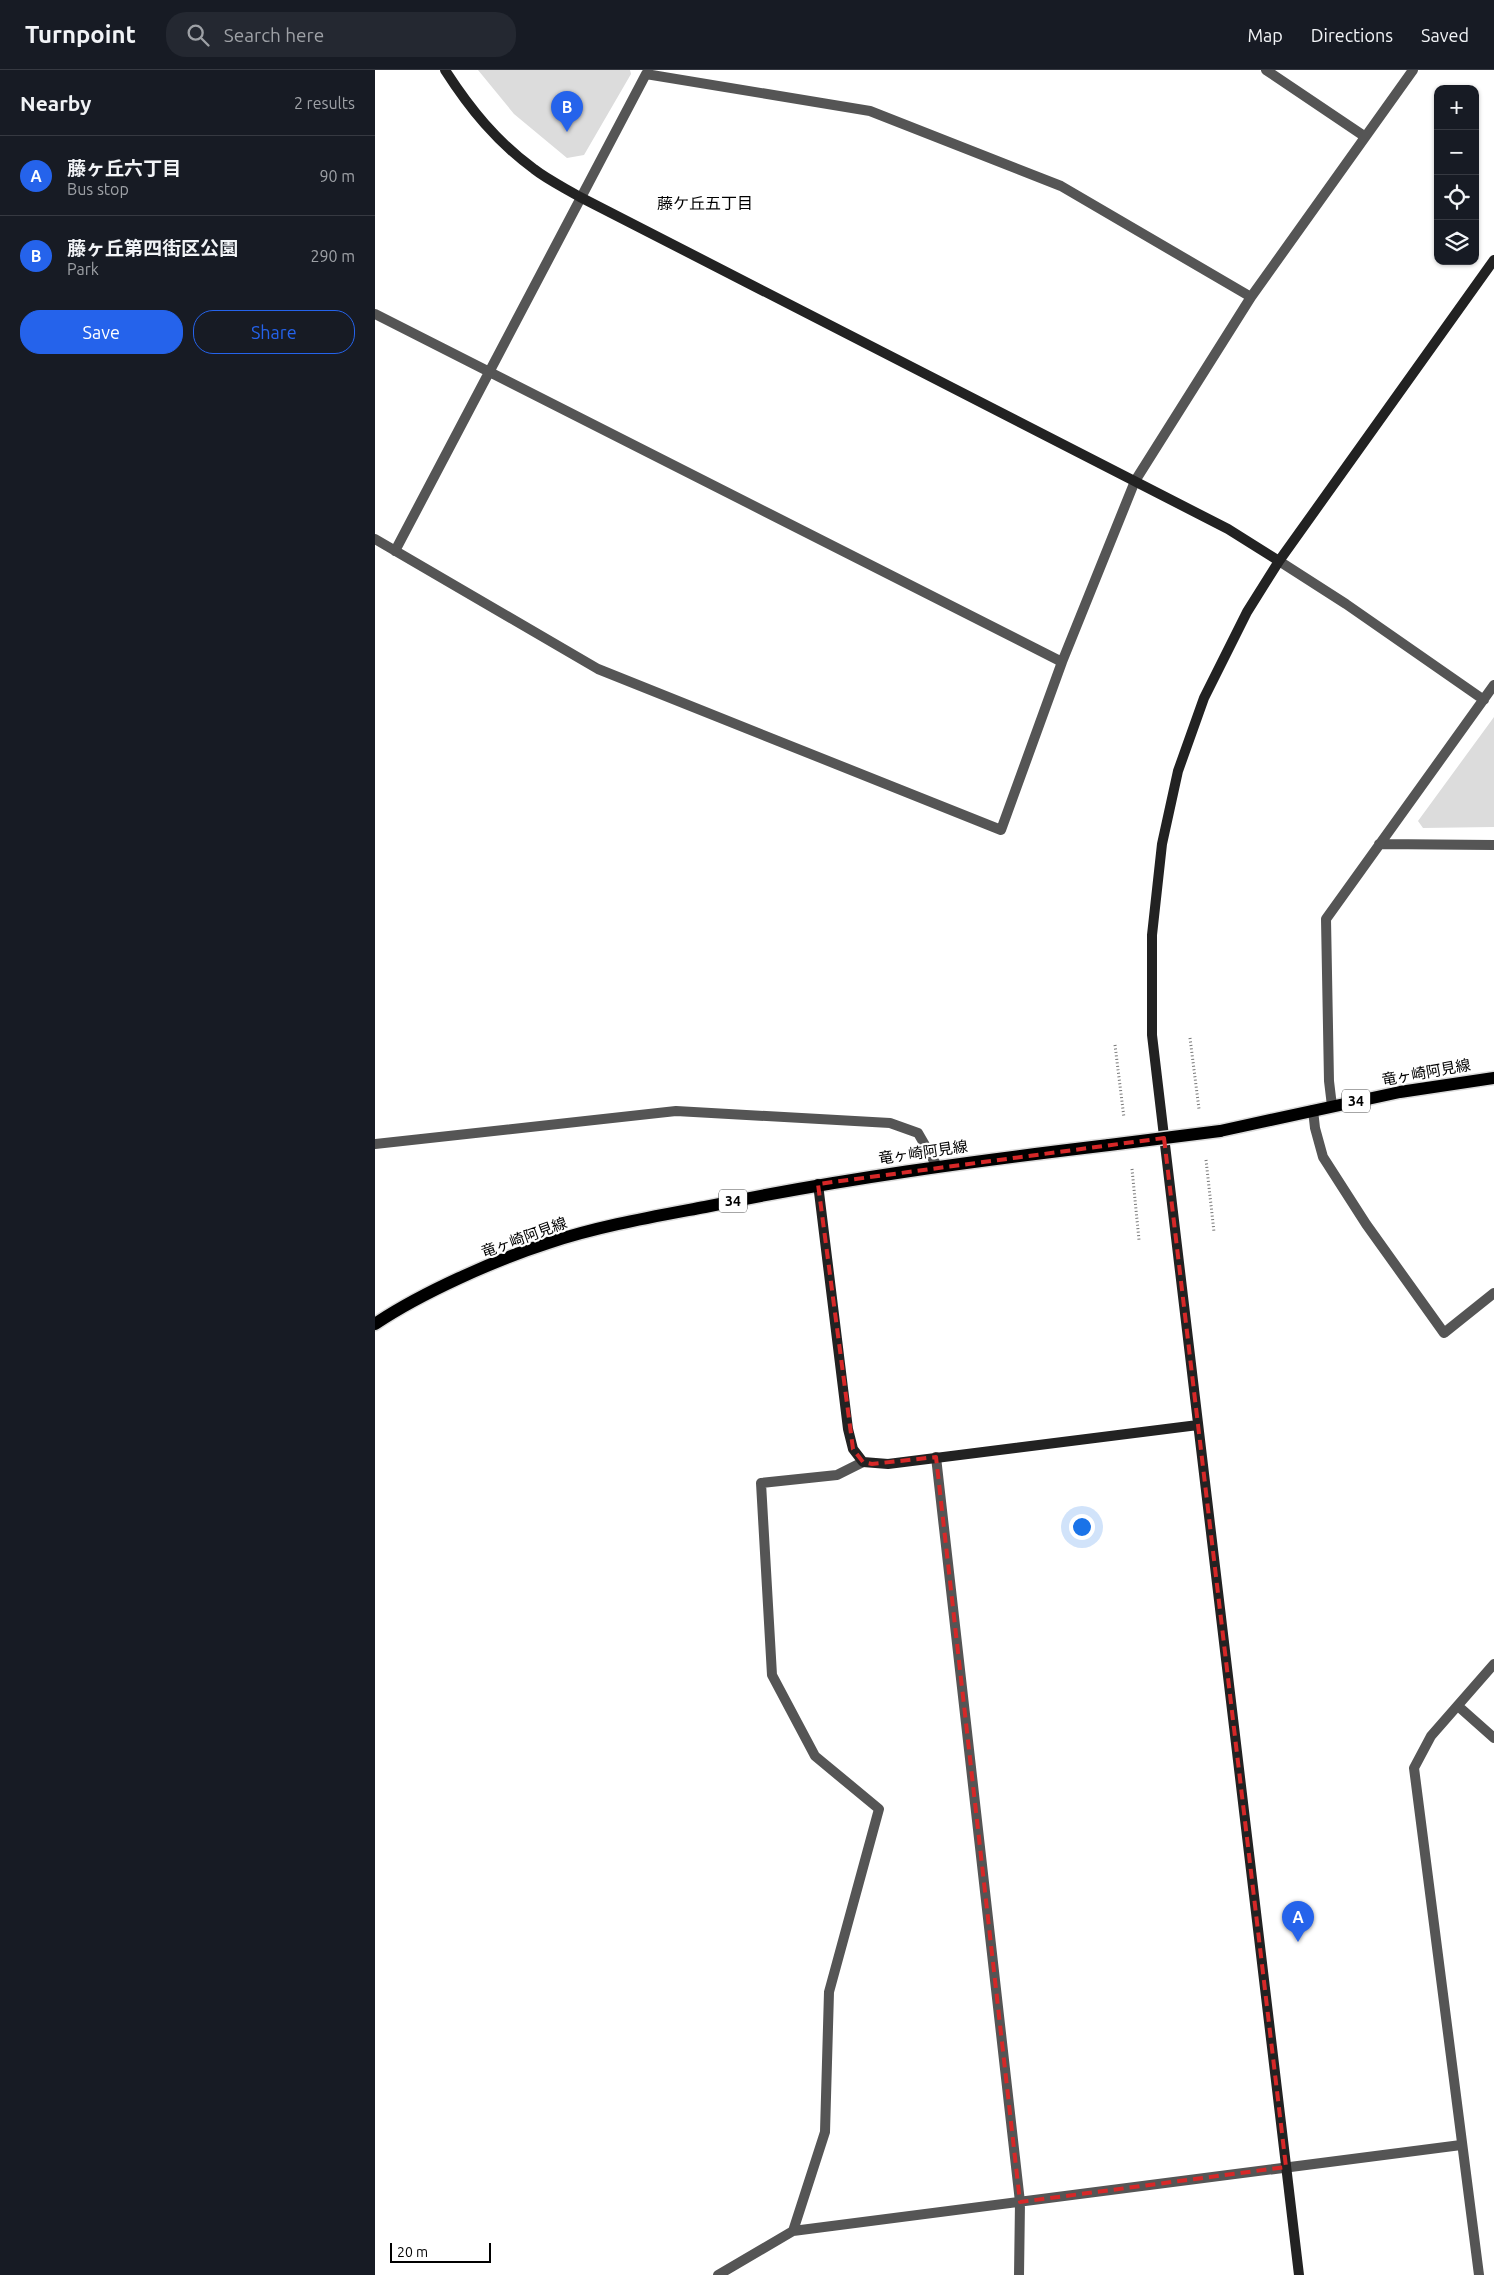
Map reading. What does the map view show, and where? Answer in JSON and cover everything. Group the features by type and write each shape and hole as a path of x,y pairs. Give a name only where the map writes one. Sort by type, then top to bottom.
{"main road":[{"name":"竜ヶ崎阿見線","path":"375,1324 437,1289 547,1243 607,1227 819,1184 937,1166 1220,1131 1400,1092 1494,1078"}],"street":[{"path":"445,70 465,102 494,136 535,170 580,197 1228,529 1346,604 1484,700"},
{"path":"1266,70 1365,136"},
{"path":"375,540 598,669 1001,830 1062,662 1135,481 1251,297 1413,70"},
{"path":"395,551 646,72 870,111 1061,186 1251,297"},
{"path":"1299,2275 1152,1035 1152,935 1162,844 1178,771 1204,698 1247,612 1279,561 1494,260"},
{"path":"375,314 1062,662"},
{"path":"1332,1106 1329,1080 1326,919 1494,685"},
{"path":"1379,844 1494,845"},
{"path":"1313,1110 1315,1128 1323,1157 1366,1224 1444,1332 1494,1293"},
{"path":"375,1144 676,1111 890,1123 918,1133 937,1166"},
{"path":"819,1184 848,1429 853,1449 863,1462"},
{"path":"793,2231 825,2132 829,1992 879,1809 815,1756 773,1675 761,1483 837,1475 863,1462 888,1464 1198,1425"},
{"path":"936,1457 1020,2202 1019,2275"},
{"path":"1479,2275 1414,1768 1431,1736 1494,1664"},
{"path":"1458,1706 1494,1738"},
{"path":"718,2275 793,2231 1461,2145"}],"path":[{"path":"1191,1038 1199,1109"},
{"path":"1115,1045 1123,1118"},
{"path":"1205,1160 1214,1232"},
{"path":"1132,1169 1139,1240"}],"highlighted area":[{"path":"1164,1138 1286,2167 1020,2202 936,1457 872,1464 863,1462 853,1449 818,1184"}],"shaded area":[{"path":"478,70 630,70 631,74 584,155 567,158 514,114"},
{"path":"1494,717 1494,827 1423,828 1418,821"}],"place":[{"name":"藤ヶ丘第四街区公園","path":"567,132"},
{"name":"藤ヶ丘六丁目","path":"1298,1942"}],"district":[{"name":"藤ケ丘五丁目","path":"705,203"}]}
